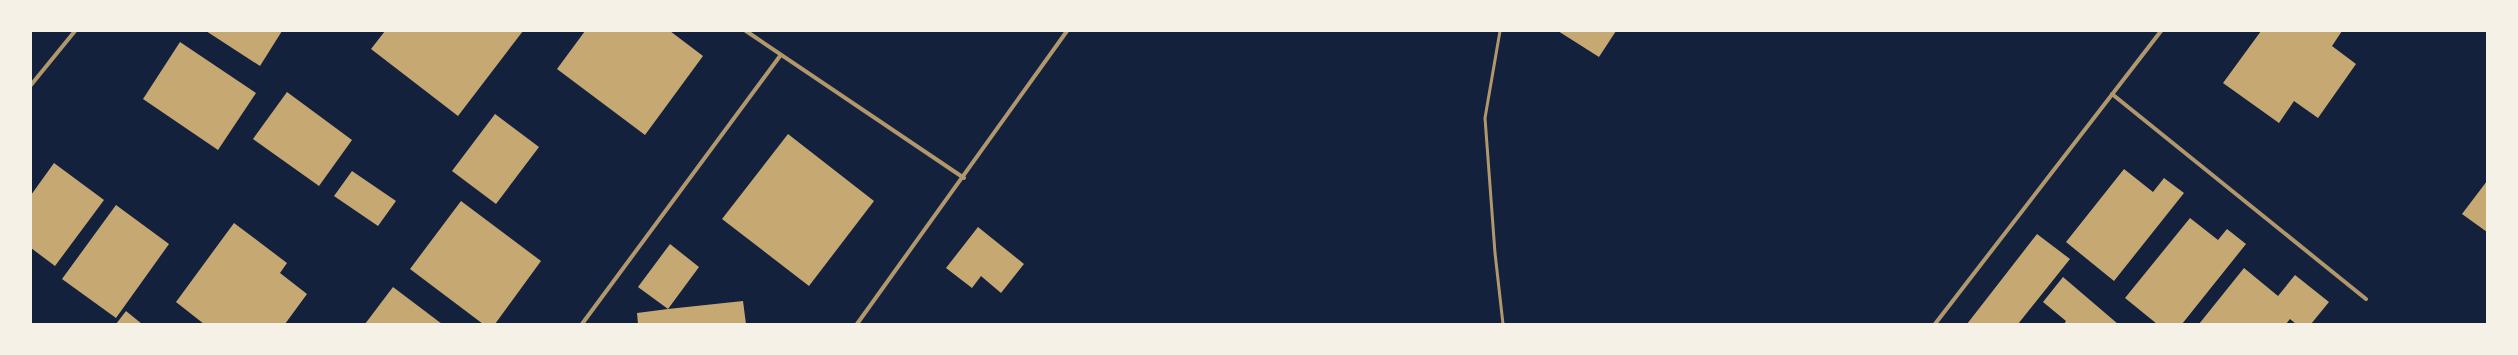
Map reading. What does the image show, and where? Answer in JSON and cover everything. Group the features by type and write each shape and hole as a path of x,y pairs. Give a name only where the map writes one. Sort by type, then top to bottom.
{"street":[{"path":"31,85 75,31"},
{"path":"746,31 780,56 964,178"},
{"path":"857,324 964,178 1067,31"},
{"path":"1935,324 2161,31"},
{"path":"582,324 780,56"},
{"path":"2112,94 2366,299"}],"lane":[{"path":"1500,31 1485,118 1495,253 1503,324"}],"building":[{"path":"206,31 282,31 260,66"},
{"path":"385,31 523,31 458,116 371,49"},
{"path":"585,31 670,31 703,56 645,135 557,69"},
{"path":"1558,31 1616,31 1599,57"},
{"path":"2261,31 2342,31 2332,46 2356,64 2318,118 2294,101 2279,123 2223,83"},
{"path":"180,42 256,93 218,150 143,99"},
{"path":"287,92 352,140 319,186 253,139"},
{"path":"495,114 539,147 496,204 452,171"},
{"path":"788,134 874,201 809,286 722,219"},
{"path":"54,163 104,200 55,266 31,248 31,195"},
{"path":"2124,169 2153,192 2164,178 2184,193 2114,281 2066,242"},
{"path":"352,171 396,201 378,226 334,196"},
{"path":"2487,181 2487,232 2462,214"},
{"path":"461,201 541,261 495,324 483,324 410,269"},
{"path":"116,205 169,244 116,318 62,279"},
{"path":"2190,218 2218,240 2227,229 2246,244 2182,324 2157,324 2125,298"},
{"path":"234,223 287,263 280,273 307,294 285,324 204,324 176,302"},
{"path":"978,227 1024,264 1001,293 981,276 972,288 946,268"},
{"path":"2037,234 2070,259 2018,324 1967,324"},
{"path":"670,244 699,267 668,309 638,287"},
{"path":"2244,268 2278,296 2295,275 2329,302 2311,324 2296,324 2290,319 2286,324 2199,324"},
{"path":"2063,277 2118,324 2064,324 2066,321 2043,302"},
{"path":"393,287 442,324 365,324"},
{"path":"743,301 746,324 638,324 637,313"},
{"path":"126,311 142,324 116,324"}]}
